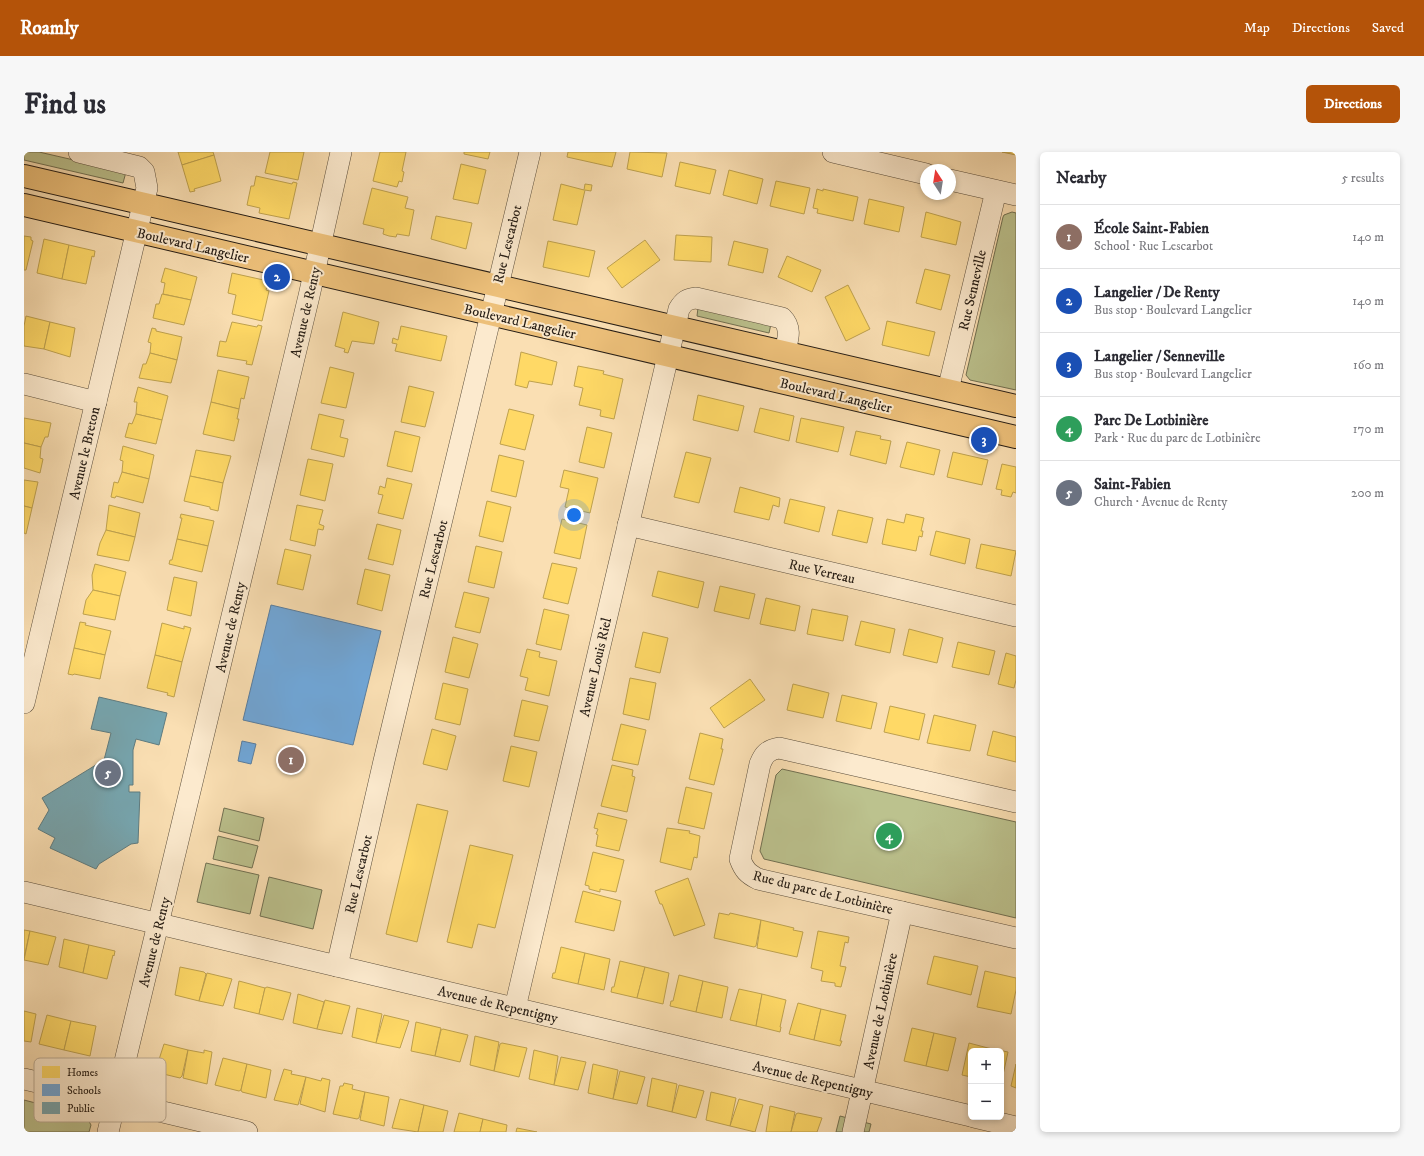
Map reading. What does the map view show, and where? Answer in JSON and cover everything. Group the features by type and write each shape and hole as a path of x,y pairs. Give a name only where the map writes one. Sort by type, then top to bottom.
{"main road":[{"path":"24,176 785,351 1016,406"},
{"name":"Boulevard Langelier","path":"24,205 1016,437"}],"street":[{"path":"79,152 139,167 144,172 147,179 144,203"},
{"name":"Avenue de Renty","path":"126,1058 314,273 341,152"},
{"name":"Rue Lescarbot","path":"336,966 490,314 530,152"},
{"path":"833,152 920,173"},
{"path":"956,181 1016,195"},
{"name":"Rue Senneville","path":"948,390 996,190"},
{"name":"Avenue le Breton","path":"24,703 136,231 144,203"},
{"name":"Avenue Louis Riel","path":"515,1008 675,326 683,302 688,299 704,300 782,318 787,323 789,328 785,351"},
{"path":"24,384 96,402"},
{"name":"Rue Verreau","path":"628,525 1016,616"},
{"name":"Rue du parc de Lotbinière","path":"1016,802 789,749 779,748 770,750 763,756 760,764 740,859 743,868 748,874 758,879 1016,938"},
{"name":"Avenue de Repentigny","path":"24,892 968,1116"},
{"name":"Avenue de Lotbinière","path":"853,1132 902,912"},
{"path":"24,1079 34,1081"},
{"path":"166,1113 247,1132"},
{"name":"Avenue de Repentigny","path":"985,1120 1016,1127"},
{"name":"Avenue de Renty","path":"108,1132 111,1122"}],"green space":[{"path":"24,152 39,152 126,172 123,183 24,160"},
{"path":"1012,212 1016,213 1016,390 970,380 966,375 1003,217 1004,215"},
{"path":"698,308 771,324 769,333 697,316"},
{"path":"782,769 1016,822 1016,918 764,859 760,851 776,775"},
{"path":"224,808 264,818 259,841 219,831"},
{"path":"218,836 258,846 252,868 213,859"},
{"path":"206,863 259,875 250,914 197,902"},
{"path":"269,877 322,890 313,929 260,916"},
{"path":"24,1100 34,1103 34,1122 89,1122 91,1125 89,1132 24,1132"},
{"path":"840,1116 871,1124 869,1132 836,1132"}],"building: Homes":[{"path":"178,152 213,152 214,155 182,165"},
{"path":"270,152 304,152 298,180 265,173"},
{"path":"380,152 406,152 402,171 404,172 402,182 399,181 397,187 373,181"},
{"path":"464,152 490,152 488,159 464,154"},
{"path":"568,152 616,152 612,167 567,157"},
{"path":"630,152 667,153 662,177 627,169"},
{"path":"1002,152 1016,152 1016,155"},
{"path":"214,155 221,181 194,189 195,191 190,192 182,165"},
{"path":"680,162 716,170 710,194 675,186"},
{"path":"461,164 486,170 478,204 453,199"},
{"path":"729,170 763,179 757,204 723,195"},
{"path":"256,176 292,184 293,182 297,183 289,219 259,213 260,208 247,205 251,186 254,186"},
{"path":"776,181 810,188 804,214 770,206"},
{"path":"561,184 584,190 585,184 592,185 591,191 585,190 577,225 553,220"},
{"path":"372,188 408,197 405,208 414,210 409,236 397,234 396,237 389,236 383,234 384,229 363,224"},
{"path":"817,189 858,197 853,221 817,213 818,209 813,208"},
{"path":"869,199 904,207 899,232 864,224"},
{"path":"926,212 961,222 956,245 921,237"},
{"path":"436,216 472,223 466,249 431,239"},
{"path":"676,235 712,237 711,262 674,260"},
{"path":"24,236 31,237 31,240 33,241 26,270 24,270"},
{"path":"44,239 69,245 62,279 37,273"},
{"path":"645,240 660,260 622,288 607,268"},
{"path":"548,241 595,251 589,277 543,267"},
{"path":"734,241 768,249 763,273 728,265"},
{"path":"69,245 95,251 94,257 92,256 86,284 62,279"},
{"path":"787,256 821,270 812,292 778,277"},
{"path":"165,268 197,277 191,300 163,294 165,283 161,282"},
{"path":"925,269 950,275 941,310 916,303"},
{"path":"232,273 268,281 266,290 269,291 262,321 232,314 236,295 228,293"},
{"path":"848,285 870,329 846,341 825,297"},
{"path":"162,294 191,300 184,325 153,318 156,304 159,304"},
{"path":"343,312 379,322 374,344 352,341 348,353 344,352 345,349 335,346"},
{"path":"26,316 50,322 44,349 24,346 24,326"},
{"path":"887,321 935,332 929,356 882,345"},
{"path":"50,322 75,328 70,357 44,349"},
{"path":"232,322 257,327 258,325 262,326 252,365 246,364 247,361 217,356 220,341 226,342"},
{"path":"401,326 447,336 441,361 395,351 397,344 392,343 393,338 398,340"},
{"path":"152,328 156,329 156,331 182,337 177,360 150,353 151,343 148,342"},
{"path":"521,352 557,362 552,385 529,381 527,388 515,385"},
{"path":"150,353 177,360 171,383 139,378 143,364 146,364"},
{"path":"578,366 604,371 603,374 623,379 614,419 600,416 601,410 579,405 583,388 574,386"},
{"path":"330,367 354,373 346,408 321,403"},
{"path":"218,370 249,377 244,399 241,398 239,409 211,402"},
{"path":"409,386 434,392 425,427 401,422"},
{"path":"138,387 168,396 162,420 136,414 137,402 134,402"},
{"path":"698,395 744,406 738,431 693,420"},
{"path":"211,402 239,409 237,419 239,419 234,441 203,434"},
{"path":"760,408 794,416 789,441 754,432"},
{"path":"509,409 534,415 525,450 500,444"},
{"path":"136,414 162,420 156,444 125,437 129,423 132,424"},
{"path":"319,414 344,420 340,437 348,439 344,457 311,449"},
{"path":"24,418 51,423 48,437 45,437 41,447 24,443"},
{"path":"801,418 844,427 838,452 796,442"},
{"path":"587,427 612,433 604,468 579,462"},
{"path":"395,431 420,437 412,472 387,466"},
{"path":"856,431 881,436 880,439 891,441 886,464 850,455"},
{"path":"907,442 940,450 934,475 900,467"},
{"path":"24,443 41,447 40,458 43,459 40,473 24,468"},
{"path":"123,446 154,455 149,479 122,472 123,461 120,460"},
{"path":"196,450 231,456 223,483 190,476"},
{"path":"686,452 711,458 699,503 674,497"},
{"path":"953,452 988,460 982,485 947,477"},
{"path":"499,455 524,461 516,497 491,491"},
{"path":"308,459 333,464 325,501 300,495"},
{"path":"1002,464 1016,467 1016,493 1013,492 1011,497 1001,495 1002,490 996,489"},
{"path":"564,470 598,478 590,513 565,507 569,489 560,487"},
{"path":"122,472 149,479 143,503 116,496 115,498 111,497 114,482 118,483"},
{"path":"190,476 223,483 218,511 210,509 210,507 184,501"},
{"path":"387,478 412,484 403,519 378,513 383,495 378,494 380,486 385,488"},
{"path":"24,480 38,482 32,508 24,506"},
{"path":"740,487 780,498 779,507 773,505 769,520 734,512"},
{"path":"790,499 825,507 819,532 784,523"},
{"path":"487,501 511,507 503,542 479,536"},
{"path":"109,505 140,513 135,537 106,530"},
{"path":"297,505 323,510 319,524 324,526 323,530 318,529 315,546 290,540"},
{"path":"24,506 32,508 26,534 24,533"},
{"path":"838,510 873,518 867,543 832,535"},
{"path":"181,514 214,521 208,546 177,539 182,518 180,518"},
{"path":"906,514 924,518 921,531 923,531 922,537 919,536 916,551 882,544 887,519 904,523"},
{"path":"562,519 587,525 580,559 554,553"},
{"path":"377,524 401,530 393,565 368,559"},
{"path":"106,530 135,537 129,561 97,555 100,543"},
{"path":"936,531 970,539 965,564 930,555"},
{"path":"177,539 208,546 202,572 169,564 170,560 172,560"},
{"path":"981,544 1016,551 1011,576 976,568"},
{"path":"476,546 502,552 494,588 468,582"},
{"path":"285,549 311,555 303,590 277,584"},
{"path":"552,563 577,568 568,604 543,598"},
{"path":"95,564 126,572 120,596 93,590 92,575"},
{"path":"365,569 390,575 382,611 357,604"},
{"path":"658,571 704,582 698,608 652,596"},
{"path":"174,577 197,582 191,616 167,610"},
{"path":"720,586 755,594 749,619 714,611"},
{"path":"93,590 120,596 115,620 83,614 86,600"},
{"path":"464,592 489,598 480,633 455,627"},
{"path":"766,598 800,606 795,631 760,624"},
{"path":"544,609 569,615 561,650 536,644"},
{"path":"812,609 848,616 843,641 807,634"},
{"path":"861,621 895,629 890,653 855,645"},
{"path":"80,622 86,623 85,625 111,631 105,655 74,648"},
{"path":"162,623 184,629 184,626 191,628 182,662 155,655"},
{"path":"909,629 943,638 937,663 903,655"},
{"path":"643,632 668,638 660,673 635,667"},
{"path":"453,637 478,644 469,678 445,672"},
{"path":"958,642 995,651 989,675 952,667"},
{"path":"74,648 105,655 100,679 68,674"},
{"path":"527,649 540,652 539,657 557,661 549,696 525,690 528,678 520,676"},
{"path":"1006,653 1016,656 1016,680 1014,688 998,684"},
{"path":"155,655 182,662 174,697 167,695 168,693 147,688"},
{"path":"630,678 656,683 649,720 623,714"},
{"path":"750,679 765,700 724,728 710,708"},
{"path":"443,683 468,689 460,725 435,719"},
{"path":"793,684 829,693 823,718 787,710"},
{"path":"842,695 877,703 871,729 836,721"},
{"path":"522,700 548,706 539,741 514,736"},
{"path":"890,706 925,714 919,740 884,732"},
{"path":"934,715 976,725 970,751 927,743"},
{"path":"621,724 646,730 638,765 612,760"},
{"path":"432,729 456,736 447,770 423,764"},
{"path":"993,731 1016,737 1016,762 987,755"},
{"path":"700,733 723,739 721,749 723,749 714,785 689,779"},
{"path":"511,746 537,752 529,787 503,781"},
{"path":"612,765 633,770 632,776 635,777 627,812 601,806"},
{"path":"686,787 712,793 704,829 678,823"},
{"path":"417,804 448,811 417,942 386,934"},
{"path":"598,813 627,820 619,851 596,846 598,835 596,834 598,829 594,828"},
{"path":"667,828 690,831 689,833 700,836 697,858 694,857 691,870 660,862"},
{"path":"470,845 513,855 495,928 478,924 472,948 447,942"},
{"path":"593,852 624,860 616,892 600,889 600,892 589,889 589,886 585,885"},
{"path":"688,878 705,925 674,936 662,904 660,904 655,891"},
{"path":"583,891 621,901 614,931 575,922"},
{"path":"719,913 729,915 730,913 761,920 756,946 754,947 714,938"},
{"path":"761,920 794,928 793,930 803,932 797,957 757,948"},
{"path":"24,930 30,931 24,958"},
{"path":"30,931 56,937 48,965 24,960"},
{"path":"818,931 849,937 848,943 845,942 840,966 846,967 841,987 835,986 835,983 821,981 823,971 811,968"},
{"path":"64,939 89,945 83,973 59,967"},
{"path":"89,945 115,951 107,979 83,973"},
{"path":"561,947 585,953 578,984 552,978 553,973 555,973"},
{"path":"585,953 610,959 604,990 578,984"},
{"path":"934,956 978,966 971,995 927,984"},
{"path":"620,961 645,967 637,998 611,992 612,987 614,987"},
{"path":"180,967 204,972 206,974 199,1001 175,995"},
{"path":"645,967 669,973 663,1004 637,998"},
{"path":"985,971 1016,978 1016,990 1011,1014 977,1007"},
{"path":"207,973 232,979 223,1006 199,1001"},
{"path":"679,975 703,981 696,1012 670,1006 671,1001 673,1001"},
{"path":"239,981 265,988 259,1014 234,1008"},
{"path":"703,981 728,987 722,1018 696,1012"},
{"path":"267,987 291,993 283,1020 259,1014 265,988"},
{"path":"739,989 762,994 756,1026 730,1020"},
{"path":"298,994 324,1002 317,1029 293,1023"},
{"path":"762,994 786,1000 780,1032 756,1026"},
{"path":"325,1000 350,1006 342,1034 317,1029"},
{"path":"798,1003 821,1009 814,1040 789,1034"},
{"path":"357,1008 382,1014 376,1043 352,1037"},
{"path":"821,1009 846,1015 840,1046 814,1040"},
{"path":"24,1011 36,1014 31,1042 24,1041"},
{"path":"47,1015 71,1021 64,1050 39,1044"},
{"path":"384,1015 409,1021 400,1048 376,1043"},
{"path":"71,1021 96,1026 90,1056 64,1050"},
{"path":"416,1022 441,1028 435,1056 411,1051"},
{"path":"912,1028 934,1033 926,1066 904,1061"},
{"path":"443,1029 468,1035 460,1062 435,1056 441,1030"},
{"path":"934,1033 956,1038 948,1071 926,1066"},
{"path":"475,1036 499,1042 494,1071 470,1065"},
{"path":"502,1043 527,1048 519,1077 494,1071 500,1044"},
{"path":"969,1043 988,1048 968,1048 968,1076 962,1075"},
{"path":"164,1044 188,1050 182,1076 180,1078 166,1075 166,1058 160,1058"},
{"path":"188,1050 204,1053 204,1050 212,1052 207,1084 183,1078"},
{"path":"534,1050 558,1056 554,1085 529,1079"},
{"path":"1004,1051 1008,1052 1004,1070"},
{"path":"561,1057 586,1062 578,1090 554,1085"},
{"path":"223,1058 247,1064 241,1090 239,1091 215,1085"},
{"path":"247,1064 271,1070 266,1098 242,1092 241,1090"},
{"path":"593,1064 618,1070 613,1099 588,1093"},
{"path":"1016,1064 1016,1088 1011,1086"},
{"path":"284,1069 292,1071 291,1074 306,1077 298,1105 274,1100"},
{"path":"620,1071 645,1077 637,1104 613,1099"},
{"path":"306,1077 321,1081 322,1078 330,1080 325,1112 300,1104"},
{"path":"652,1078 677,1084 672,1112 647,1106"},
{"path":"344,1083 353,1085 352,1089 365,1092 359,1118 357,1119 333,1114 340,1086 343,1086"},
{"path":"679,1085 704,1091 696,1118 672,1112"},
{"path":"365,1092 389,1097 384,1126 360,1120"},
{"path":"711,1092 736,1098 730,1126 706,1120"},
{"path":"400,1099 424,1105 418,1132 392,1128"},
{"path":"739,1099 763,1105 755,1132 730,1126"},
{"path":"424,1105 448,1111 443,1132 418,1132"},
{"path":"770,1106 795,1112 791,1132 766,1132"},
{"path":"459,1113 483,1119 480,1132 454,1132"},
{"path":"798,1113 822,1118 817,1132 791,1132 796,1114"},
{"path":"483,1119 507,1125 506,1132 480,1132"},
{"path":"517,1128 537,1132 516,1132"}],"building: Schools":[{"path":"271,605 381,631 353,745 243,720"},
{"path":"242,741 256,744 251,764 238,761"}],"building: Public":[{"path":"99,697 167,713 159,745 136,739 133,750 133,785 129,785 129,792 140,792 138,843 131,844 99,864 96,869 50,848 55,838 38,829 49,810 42,798 104,760 111,733 91,729"}],"place":[{"name":"Langelier / De Renty","path":"277,277"},
{"name":"Langelier / Senneville","path":"984,440"},
{"name":"École Saint-Fabien","path":"291,760"},
{"name":"Saint-Fabien","path":"108,773"},
{"name":"Parc De Lotbinière","path":"889,836"}]}
